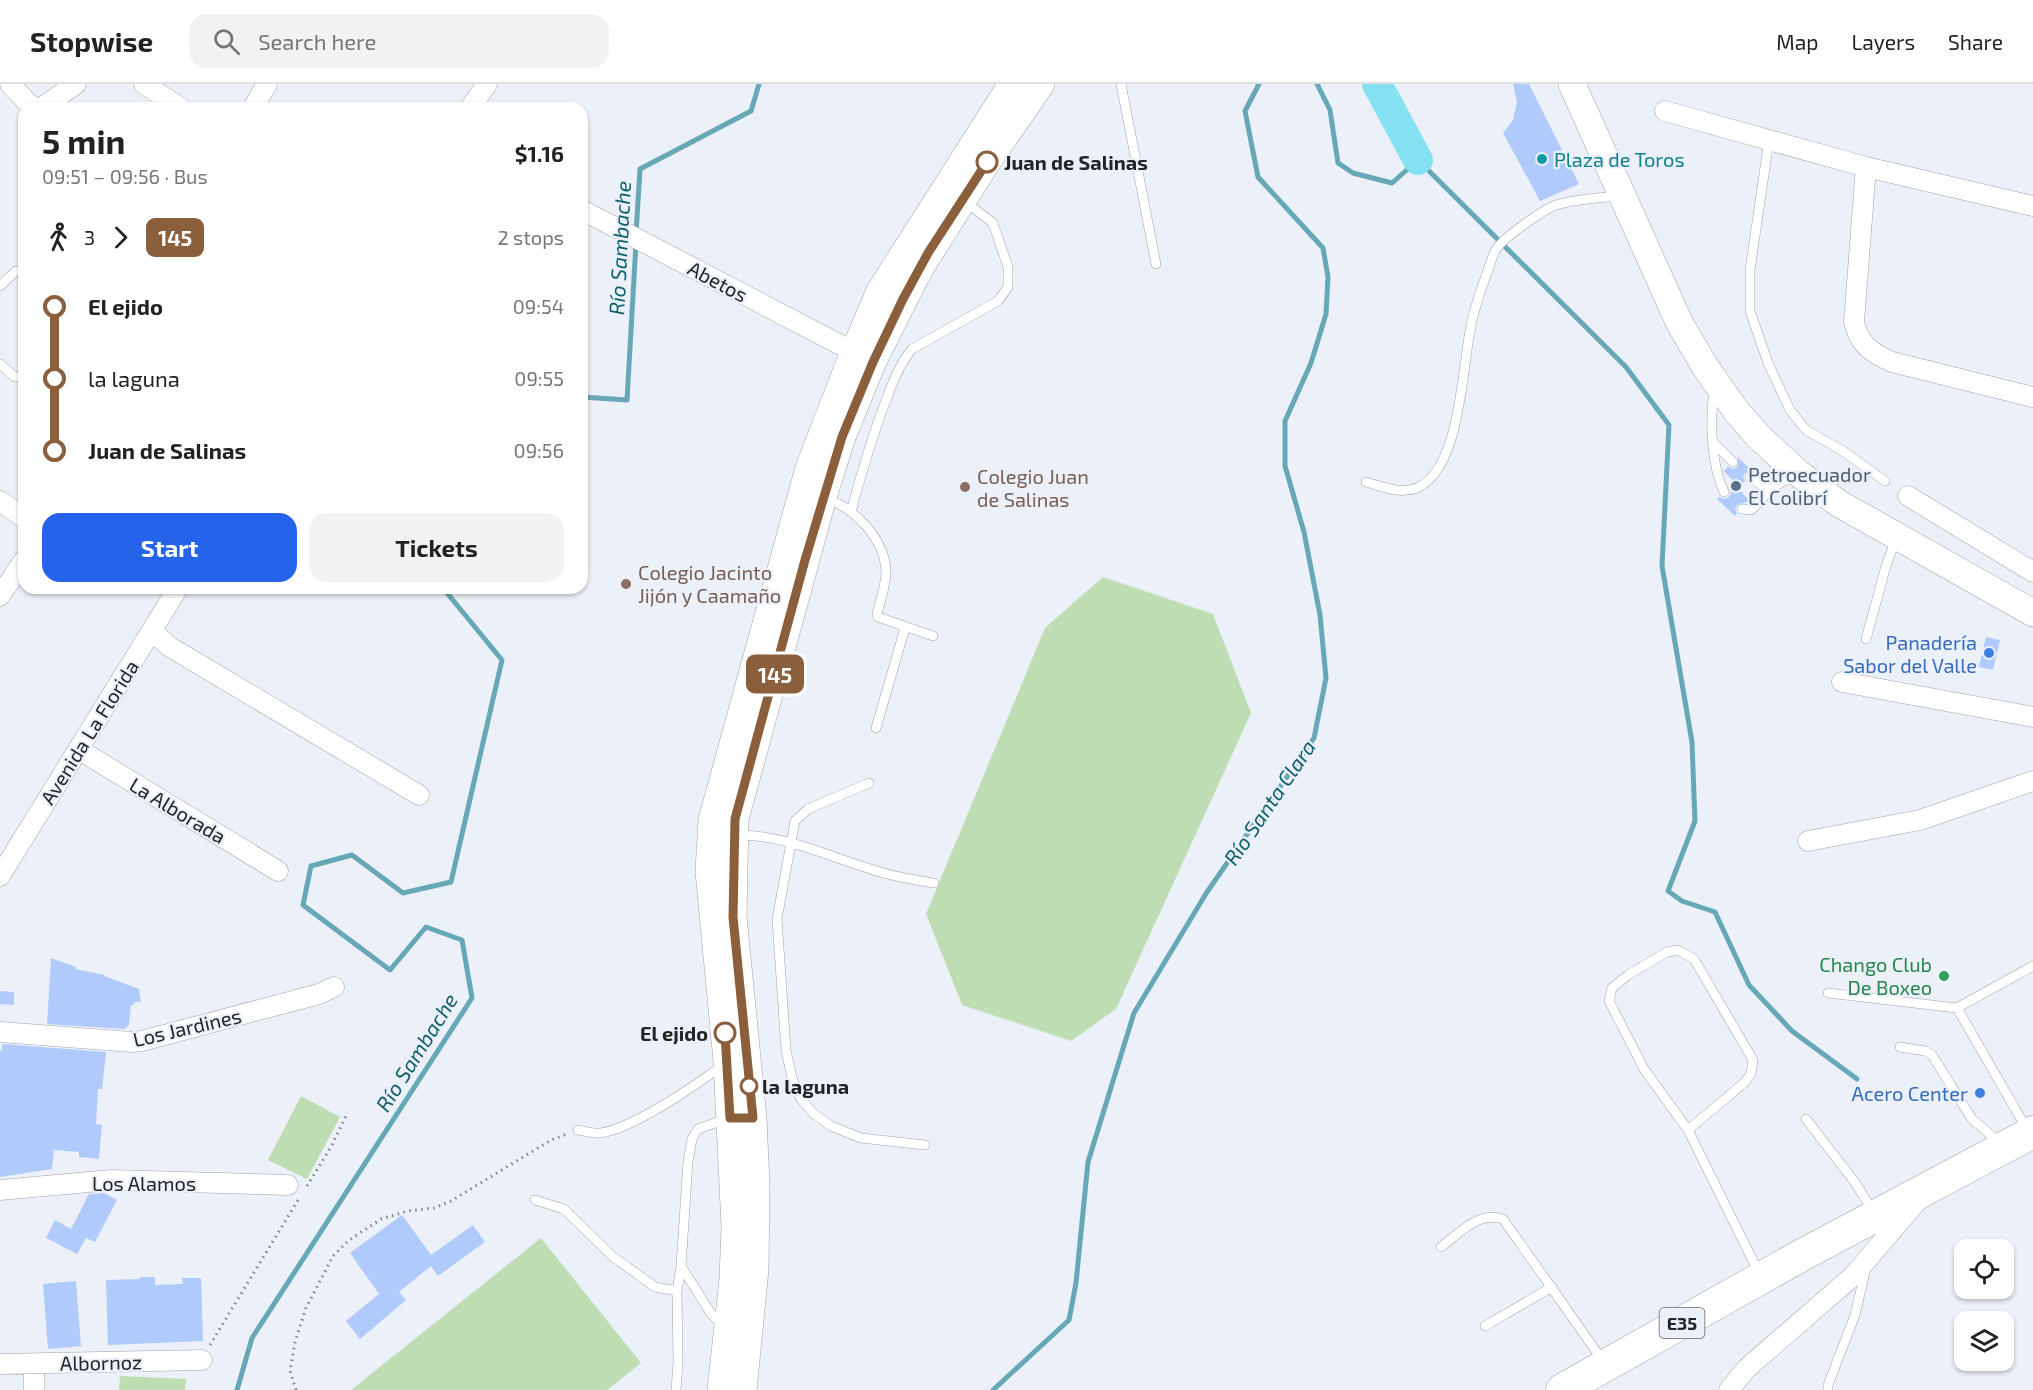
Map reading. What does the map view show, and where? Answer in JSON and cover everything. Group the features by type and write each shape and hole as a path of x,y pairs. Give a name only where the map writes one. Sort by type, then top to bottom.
{"highway":[{"name":"E35","path":"1574,1387 1606,1366 1762,1278 2022,1138"}],"main road":[{"path":"721,1390 733,1280 741,1118 733,917 734,836 737,811 813,494 809,468 880,291 1012,84"},
{"path":"743,1390 755,1269 756,1185 727,1061 709,871 712,820 813,494 842,437 873,362 920,268 962,200 1041,84"},
{"path":"1572,84 1680,324 1714,380 1737,412 1758,436 1798,473 1838,503 2033,614"}],"street":[{"path":"10,84 27,102"},
{"path":"50,102 76,84"},
{"path":"144,84 172,102"},
{"path":"256,102 267,84"},
{"path":"474,102 487,84"},
{"path":"1665,111 1866,167 2033,206"},
{"path":"1866,167 1854,322 1857,335 1863,344 1878,356 1892,362 2033,397"},
{"name":"Abetos","path":"588,213 854,352"},
{"path":"1908,496 2033,572"},
{"path":"0,501 18,514"},
{"path":"0,596 18,569"},
{"name":"Avenida La Florida","path":"0,876 174,594"},
{"path":"152,631 170,647 419,795"},
{"path":"1842,682 2033,717"},
{"name":"La Alborada","path":"78,749 278,870"},
{"path":"1808,841 1920,820 2033,781"},
{"name":"Los Jardines","path":"0,1032 142,1041 319,994 334,987"},
{"name":"Los Alamos","path":"0,1191 111,1180 288,1185"},
{"path":"1729,1390 1746,1369 1853,1276 1928,1188"},
{"name":"Albornoz","path":"0,1364 202,1360"},
{"path":"34,1364 34,1390"}],"lane":[{"path":"1121,84 1156,264"},
{"path":"1769,140 1750,270 1750,310 1768,363 1790,410 1806,430 1843,451 1885,481"},
{"path":"1366,482 1404,491 1419,487 1433,475 1443,459 1457,422 1471,325 1497,247 1514,232 1557,204 1621,195"},
{"path":"851,512 870,441 904,358 912,348 998,301 1008,287 1008,267 993,223 962,200"},
{"path":"0,286 16,271"},
{"path":"0,364 15,377 18,376"},
{"path":"1714,380 1710,419 1716,474 1724,492"},
{"path":"1713,442 1733,462"},
{"path":"1742,509 1751,510 1768,490 1798,473"},
{"path":"1750,477 1768,490"},
{"path":"813,494 839,502 869,529 880,549 886,568 878,617 933,636"},
{"path":"1866,639 1886,566 1897,536"},
{"path":"876,728 906,628"},
{"path":"869,783 808,809 795,821 777,919 786,1050 792,1078 801,1099 813,1113 831,1126 861,1138 925,1145"},
{"path":"734,836 752,835 792,844 886,874 934,883"},
{"path":"1688,1130 1744,1083 1751,1074 1753,1060 1694,959 1678,950 1667,952 1628,975 1612,988 1609,1001 1644,1069 1688,1130 1762,1278"},
{"path":"1828,993 1957,1008 2033,966"},
{"path":"1957,1008 2022,1138"},
{"path":"1900,1047 1925,1051 1932,1055 1972,1119 2022,1138"},
{"path":"578,1130 599,1133 620,1128 697,1084 727,1061"},
{"path":"676,1390 677,1292 692,1139 698,1129 741,1118"},
{"path":"1806,1119 1854,1181 1876,1216"},
{"path":"535,1200 564,1209 612,1256 655,1287 677,1292"},
{"path":"1441,1247 1478,1219 1492,1215 1503,1219 1606,1366"},
{"path":"1828,1390 1855,1315 1868,1260"},
{"path":"681,1266 710,1312 728,1331"},
{"path":"1485,1326 1552,1287"}],"path":[{"path":"202,1360 223,1321 330,1147 346,1116"},
{"path":"296,1390 290,1371 295,1342 306,1308 333,1256 348,1242 381,1219 408,1210 434,1208 451,1201 550,1140 578,1130"}],"green space":[{"path":"1103,577 1213,614 1251,713 1116,1009 1071,1041 962,1005 926,914 1045,628"},
{"path":"301,1096 340,1117 307,1179 268,1160"},
{"path":"541,1238 641,1363 607,1390 351,1390"},
{"path":"120,1376 186,1379 185,1390 119,1390"}],"building":[{"name":"Plaza de Toros","path":"1513,84 1529,84 1579,184 1540,201 1503,133 1513,120 1517,102"},
{"path":"1738,457 1752,471 1745,473 1743,477 1745,481 1739,487 1724,471 1728,467 1734,469 1738,466"},
{"path":"1733,484 1750,501 1737,505 1735,516 1717,499 1729,497 1731,493 1729,487"},
{"name":"Panadería Sabor del Valle","path":"1986,637 2000,640 1993,670 1979,667"},
{"path":"51,958 76,967 76,969 105,975 139,989 141,1002 134,1002 134,1005 131,1005 129,1025 124,1029 47,1024"},
{"path":"0,991 14,992 14,1005 0,1004"},
{"path":"2,1044 106,1052 102,1089 98,1089 96,1124 102,1125 99,1159 79,1157 79,1152 54,1150 52,1169 0,1177 0,1050 2,1050"},
{"path":"104,1193 117,1200 95,1242 86,1238 77,1254 46,1238 55,1220 71,1229 89,1194"},
{"path":"402,1215 431,1255 473,1225 485,1242 438,1276 431,1266 399,1292 406,1300 360,1339 346,1321 379,1294 350,1253"},
{"path":"140,1277 155,1277 155,1285 183,1284 182,1278 201,1278 203,1341 108,1345 106,1280 140,1279"},
{"path":"76,1281 81,1346 48,1349 43,1284"}],"waterway":[{"name":"Río Sambache","path":"636,234 640,169 751,111 759,84"},
{"name":"Río Santa Clara","path":"993,1390 1069,1320 1076,1283 1088,1162 1134,1013 1207,892 1314,738 1326,678 1320,615 1304,532 1285,466 1285,421 1311,363 1326,314 1328,277 1323,248 1258,177 1245,111 1259,84"},
{"path":"1317,84 1330,110 1338,163 1353,173 1392,183 1418,160 1626,367 1669,425 1662,566 1692,742 1695,821 1668,891 1682,901 1715,912 1749,985 1792,1031 1857,1079"},
{"name":"Río Santa Clara","path":"1377,84 1418,160"},
{"name":"Río Sambache","path":"588,397 627,400 636,243"},
{"name":"Río Sambache","path":"237,1390 252,1338 472,998 462,940 426,927 390,970 303,905 311,866 352,855 403,893 451,882 502,660 448,594"}],"bus line":[{"name":"145","path":"725,1033 730,1118 753,1118 733,917 735,819 805,560 842,437 873,362 903,299 928,253 987,162"}],"place":[{"name":"Plaza de Toros","path":"1542,159"},
{"name":"Juan de Salinas","path":"987,162"},
{"name":"Petroecuador El Colibrí","path":"1736,486"},
{"name":"Colegio Juan de Salinas","path":"965,487"},
{"name":"Colegio Jacinto Jijón y Caamaño","path":"626,584"},
{"name":"Panadería Sabor del Valle","path":"1989,653"},
{"name":"Chango Club De Boxeo","path":"1944,976"},
{"name":"El ejido","path":"725,1033"},
{"name":"la laguna","path":"749,1086"},
{"name":"Acero Center","path":"1980,1093"}]}
